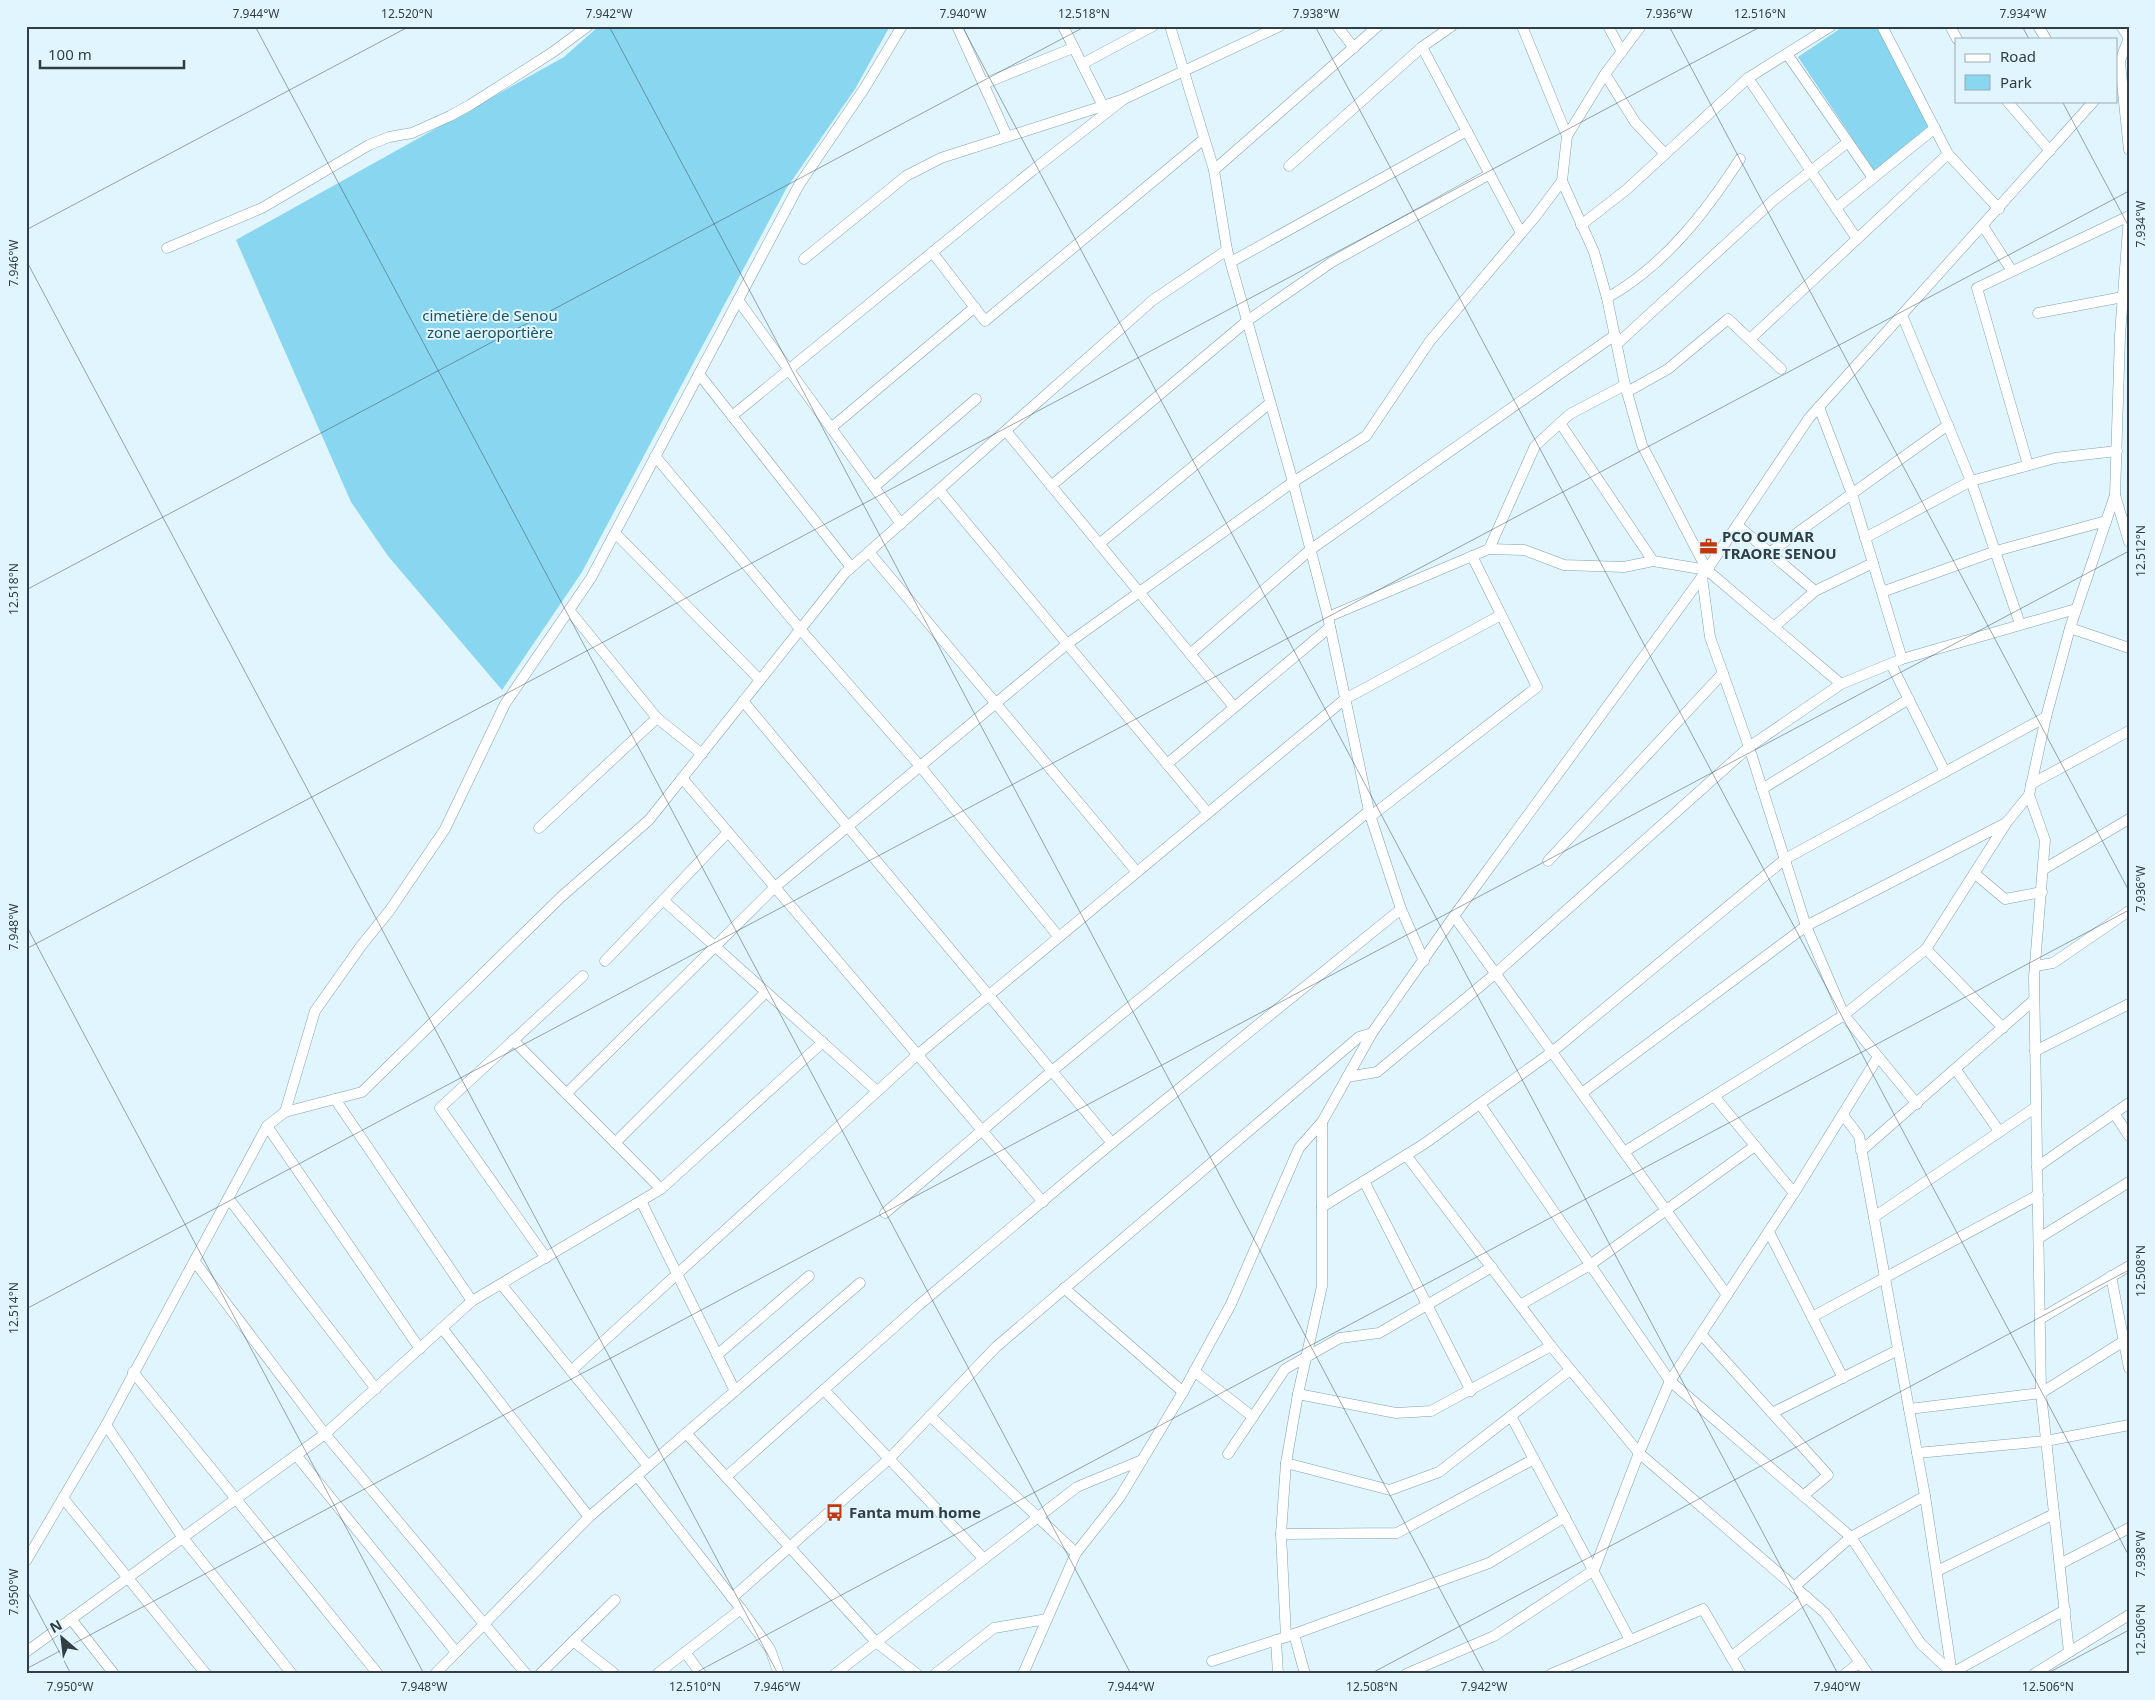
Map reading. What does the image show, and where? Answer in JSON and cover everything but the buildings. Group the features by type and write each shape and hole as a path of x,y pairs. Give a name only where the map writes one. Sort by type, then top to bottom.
{"street":[{"path":"167,248 262,208 369,145 389,137 412,133 450,116 553,52 588,26"},
{"path":"285,1112 315,1011 361,946 390,910 445,830 505,704 591,578 799,185 864,90 902,26"},
{"path":"957,26 1007,136"},
{"path":"1063,26 1103,106"},
{"path":"1082,64 1153,26"},
{"path":"1170,26 1214,170 1227,250 1293,482 1329,622 1370,814 1401,909 1424,961"},
{"path":"804,259 906,176 941,158 1124,99 1182,70 1280,26"},
{"path":"1337,26 1354,48"},
{"path":"1214,170 1378,26"},
{"path":"1289,166 1422,48 1452,26"},
{"path":"1522,26 1567,136"},
{"path":"1608,26 1622,52"},
{"path":"1641,26 1605,74 1567,136 1562,181 1594,252 1607,298 1626,388 1642,445 1705,573 1710,637 1749,746 1806,926 1844,1015 1917,1104"},
{"path":"1882,26 1948,154 1999,209"},
{"path":"1950,26 1956,38"},
{"path":"2038,26 2045,38"},
{"path":"2121,26 2129,38 2118,66 2129,150"},
{"path":"1581,225 1626,190 1748,78 1825,28"},
{"path":"983,84 1074,48"},
{"path":"1422,48 1521,233"},
{"path":"1787,54 1873,178"},
{"path":"1605,74 1635,122 1665,154"},
{"path":"1748,78 1857,239"},
{"path":"732,416 932,252 1124,99"},
{"path":"2008,102 2050,152"},
{"path":"1023,1674 1076,1553 1120,1497 1183,1392 1231,1304 1299,1148 1322,1122 1372,1033 1454,916 1705,573 1809,418 1999,209 2091,103"},
{"path":"1836,208 1935,128"},
{"path":"1231,262 1467,132"},
{"path":"932,252 984,321 1204,139"},
{"path":"1190,654 1310,550 1616,339 1775,199 1848,142"},
{"path":"1750,339 1948,154"},
{"path":"1607,298 1633,284 1675,245 1712,202 1740,159"},
{"path":"1051,486 1247,321 1332,262 1490,174"},
{"path":"566,1094 775,887 1067,644 1293,482 1366,436 1430,342 1562,181"},
{"path":"1624,1152 1844,1015 1926,949 2007,822 2029,795 2046,717 2070,628 2115,495 2118,413 2125,334 2123,297 2129,216 1976,288 2028,465"},
{"path":"1983,226 2012,271"},
{"path":"26,1562 106,1425 267,1126 285,1112 362,1092 561,897 649,820 851,567 1153,300 1227,250"},
{"path":"2038,313 2123,297"},
{"path":"738,300 901,524"},
{"path":"831,428 974,307"},
{"path":"1902,315 1972,481 2020,624"},
{"path":"1489,549 1535,446 1570,414 1668,368 1728,319 1781,369"},
{"path":"699,374 851,567"},
{"path":"874,487 976,399"},
{"path":"1099,544 1270,403"},
{"path":"1819,407 1852,494 1902,659"},
{"path":"2118,413 2129,410"},
{"path":"1560,423 1653,561"},
{"path":"1769,553 1948,425"},
{"path":"1006,431 1234,707"},
{"path":"1865,538 1972,481 2055,458 2117,451"},
{"path":"656,456 800,629 920,766 1058,936"},
{"path":"939,490 1207,812"},
{"path":"2115,495 2129,542"},
{"path":"1882,592 1996,551 2106,521"},
{"path":"1737,525 1815,591"},
{"path":"615,532 760,680"},
{"path":"1167,764 1329,622 1489,549 1524,550 1564,565 1624,567 1653,561 1705,573 1842,684"},
{"path":"869,552 1136,872"},
{"path":"885,1213 1052,1071 1370,814 1537,687 1472,556"},
{"path":"1774,627 1815,591 1873,563"},
{"path":"1347,1077 1377,1072 1496,974 1749,746 1842,684 1902,659 2076,609"},
{"path":"570,610 657,718 702,754"},
{"path":"571,1371 916,1056 1345,699 1501,615"},
{"path":"2070,628 2129,648"},
{"path":"1891,664 1945,772"},
{"path":"1548,861 1722,673"},
{"path":"1762,789 1909,699"},
{"path":"743,701 1112,1143"},
{"path":"1322,1207 1406,1155 1552,1052 1785,859 2046,717"},
{"path":"539,828 657,718"},
{"path":"2031,784 2129,731"},
{"path":"682,778 916,1056 1043,1202"},
{"path":"2029,795 2045,840 2034,1000 2041,1393 2069,1652"},
{"path":"2044,869 2129,819"},
{"path":"1582,1093 1806,926 2007,822"},
{"path":"605,961 728,832"},
{"path":"1974,873 2006,899 2042,892"},
{"path":"663,900 877,1091"},
{"path":"726,1477 919,1305 1112,1143 1401,909"},
{"path":"2035,966 2053,963 2129,911"},
{"path":"1454,916 1727,1294"},
{"path":"1926,949 2003,1028"},
{"path":"546,1258 440,1108 582,976"},
{"path":"616,1143 766,992"},
{"path":"1862,1151 2034,1000"},
{"path":"2035,1051 2129,1004"},
{"path":"732,1598 889,1459 996,1347 1359,1037 1372,1033"},
{"path":"514,1040 661,1189"},
{"path":"26,1652 325,1434 472,1301 661,1189 823,1042"},
{"path":"1406,1674 1494,1636 1594,1570 1639,1454 1670,1381 1769,1232 1878,1057"},
{"path":"1956,1070 1999,1131"},
{"path":"1714,1096 1794,1193"},
{"path":"335,1099 472,1301"},
{"path":"2037,1166 2129,1103"},
{"path":"1480,1104 1670,1381 1851,1538 1921,1644 1952,1674"},
{"path":"1874,1217 2036,1107"},
{"path":"2114,1113 2129,1136"},
{"path":"1842,1115 1859,1136 1862,1151 1925,1496 1952,1674"},
{"path":"1278,1674 1285,1637 1281,1534 1286,1463 1298,1394 1322,1286 1322,1122"},
{"path":"267,1126 420,1349"},
{"path":"1520,1305 1590,1265 1755,1146"},
{"path":"1406,1155 1551,1346 1639,1454 1825,1612 1868,1674"},
{"path":"1364,1181 1471,1391"},
{"path":"2039,1238 2129,1182"},
{"path":"1812,1317 2038,1195"},
{"path":"229,1199 376,1388"},
{"path":"641,1201 735,1391"},
{"path":"1769,1232 1842,1378"},
{"path":"195,1262 325,1434 526,1674"},
{"path":"2040,1319 2129,1266"},
{"path":"1228,1454 1285,1369 1340,1338 1380,1333 1492,1267"},
{"path":"717,1355 809,1276"},
{"path":"2111,1276 2129,1368"},
{"path":"435,1674 589,1517 860,1282"},
{"path":"501,1284 648,1466"},
{"path":"1064,1288 1183,1392"},
{"path":"442,1328 589,1517"},
{"path":"1701,1334 1828,1476 1803,1496"},
{"path":"1909,1409 2041,1393 2124,1341"},
{"path":"1298,1394 1396,1413 1431,1411 1551,1346"},
{"path":"1772,1413 1898,1350"},
{"path":"1286,1463 1390,1490 1439,1472 1570,1370"},
{"path":"1194,1371 1253,1417"},
{"path":"133,1372 378,1674"},
{"path":"824,1390 984,1559"},
{"path":"930,1416 1076,1553"},
{"path":"1512,1416 1630,1640"},
{"path":"106,1425 183,1538 292,1674"},
{"path":"1917,1453 2046,1442 2129,1425"},
{"path":"686,1433 876,1642 917,1674"},
{"path":"296,1455 456,1652"},
{"path":"1281,1534 1397,1533 1534,1459"},
{"path":"835,1674 1077,1487 1142,1460"},
{"path":"636,1476 741,1609 770,1649 779,1674"},
{"path":"1794,1587 1851,1538 1925,1496"},
{"path":"63,1498 206,1674"},
{"path":"1937,1571 2054,1514"},
{"path":"1212,1661 1285,1637 1489,1563 1565,1517"},
{"path":"2060,1564 2129,1528"},
{"path":"1731,1657 1807,1597"},
{"path":"540,1674 615,1600"},
{"path":"657,1674 741,1609"},
{"path":"1551,1674 1703,1609 1741,1674"},
{"path":"1952,1674 2065,1610"},
{"path":"2034,1674 2129,1615"},
{"path":"71,1619 114,1674"},
{"path":"935,1674 994,1628 1047,1620"},
{"path":"1285,1637 1305,1674"},
{"path":"573,1641 615,1674"},
{"path":"685,1652 701,1674"},
{"path":"1845,1674 1860,1662"}],"green space":[{"name":"cimetière de Senou zone aeroportière","path":"599,26 890,26 855,89 786,189 582,572 502,690 388,556 351,502 236,240 564,57"},
{"path":"1844,26 1876,26 1932,128 1875,172 1798,57"}],"place":[{"name":"PCO OUMAR TRAORE SENOU","path":"1708,546"},
{"name":"Fanta mum home","path":"835,1513"}]}
